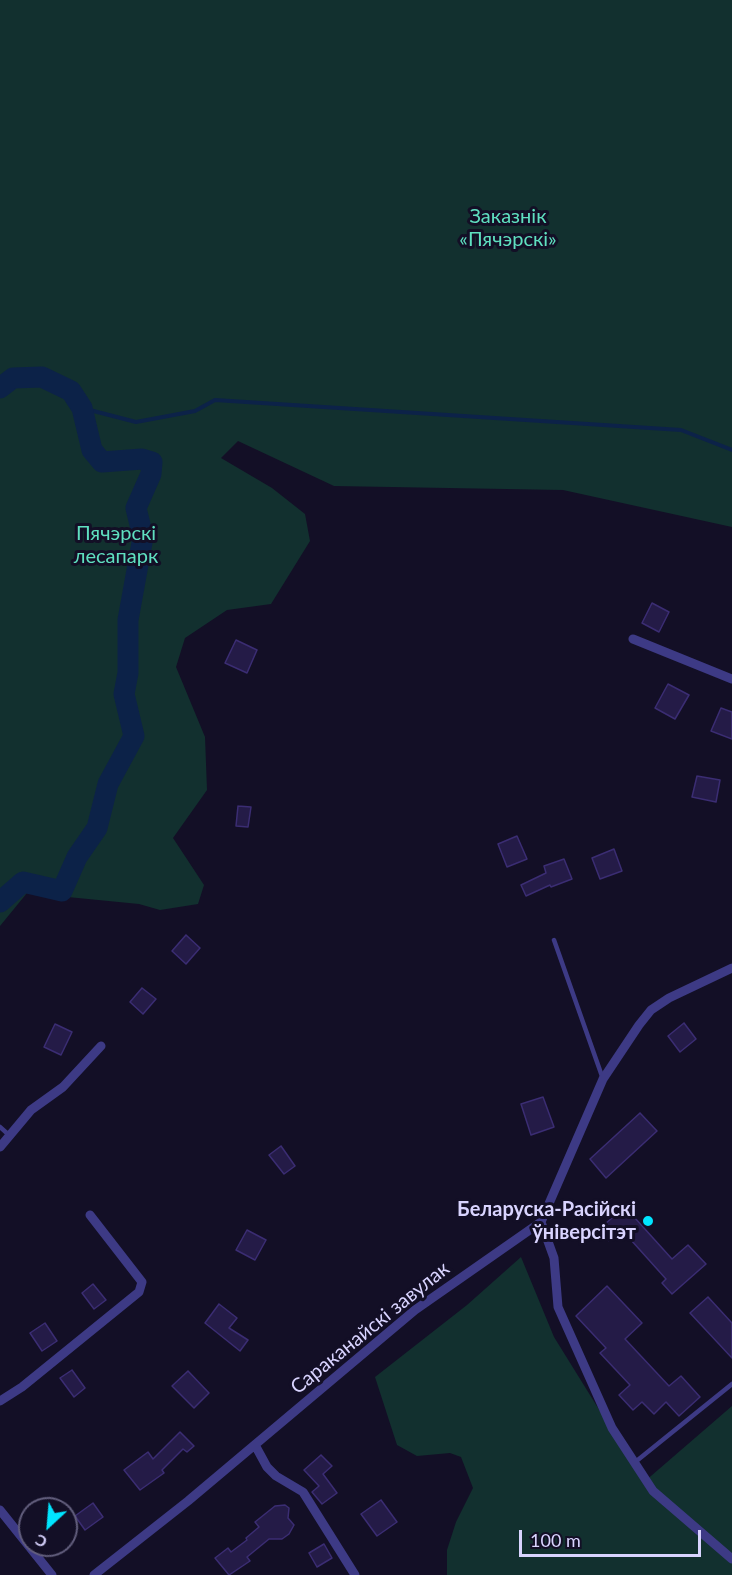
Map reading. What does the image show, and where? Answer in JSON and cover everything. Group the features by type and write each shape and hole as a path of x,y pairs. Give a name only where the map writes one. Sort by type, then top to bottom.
{"street":[{"path":"633,639 732,679"},
{"path":"732,968 701,982 651,1010 603,1079 541,1222 554,1258 558,1307 612,1428 653,1491 732,1559"},
{"path":"0,1147 31,1110 63,1087 101,1046"},
{"path":"0,1401 22,1387 139,1292 142,1282 90,1215"},
{"name":"Сараканайскі завулак","path":"94,1575 255,1445 415,1310 541,1222"},
{"path":"255,1445 267,1467 276,1476 303,1492 355,1575"},
{"path":"0,1509 52,1575"}],"lane":[{"path":"554,940 603,1079"},
{"path":"0,1127 9,1135"},
{"path":"634,1462 732,1384"}],"green space":[{"name":"Заказнік «Пячэрскі»","path":"0,0 732,0 732,527 563,490 334,486 238,441 221,458 272,488 305,514 310,541 271,604 227,610 185,638 176,667 205,737 207,790 173,838 204,885 198,904 160,910 139,904 27,893 0,926"},
{"path":"521,1257 554,1337 644,1482 732,1406 732,1575 447,1575 447,1550 456,1522 473,1488 461,1457 450,1453 417,1456 397,1445 375,1377 467,1305"}],"building":[{"path":"652,603 669,612 659,632 642,623"},
{"path":"236,640 257,650 247,673 225,663"},
{"path":"668,684 689,695 675,719 655,708"},
{"path":"721,708 732,712 732,739 711,731"},
{"path":"697,776 720,780 716,802 692,797"},
{"path":"238,806 251,807 248,827 236,826"},
{"path":"517,836 527,859 507,867 498,844"},
{"path":"614,849 622,871 600,879 592,858"},
{"path":"564,859 572,879 551,887 550,885 526,896 521,885 546,873 544,866"},
{"path":"186,935 200,948 186,964 172,951"},
{"path":"142,988 156,999 143,1014 130,1002"},
{"path":"684,1023 696,1039 680,1052 668,1036"},
{"path":"55,1024 72,1032 61,1055 44,1047"},
{"path":"543,1097 554,1127 531,1135 521,1104"},
{"path":"640,1113 657,1131 606,1178 590,1159"},
{"path":"281,1146 295,1166 284,1174 269,1155"},
{"path":"625,1207 672,1259 688,1245 706,1264 672,1294 662,1283 666,1279 622,1230 609,1241 599,1229"},
{"path":"247,1230 266,1240 255,1260 236,1250"},
{"path":"93,1284 106,1300 94,1309 82,1293"},
{"path":"607,1286 642,1323 625,1339 669,1386 681,1376 700,1397 679,1416 666,1402 654,1414 642,1402 633,1410 619,1395 630,1385 600,1353 606,1348 576,1316"},
{"path":"708,1297 732,1323 732,1358 690,1313"},
{"path":"219,1304 237,1318 229,1328 248,1340 240,1351 205,1323"},
{"path":"45,1323 57,1341 42,1351 30,1333"},
{"path":"72,1370 85,1388 74,1397 60,1378"},
{"path":"188,1371 209,1393 194,1408 172,1386"},
{"path":"180,1432 194,1446 187,1452 183,1449 162,1470 164,1473 140,1490 124,1470 148,1452 153,1459"},
{"path":"321,1455 332,1466 323,1474 337,1493 322,1504 312,1492 319,1486 304,1470"},
{"path":"381,1500 397,1522 377,1536 361,1514"},
{"path":"93,1503 103,1517 85,1530 78,1520 78,1514"},
{"path":"285,1505 289,1508 288,1518 294,1525 289,1534 282,1539 269,1539 247,1557 250,1561 229,1575 215,1558 228,1548 231,1552 247,1540 246,1538 259,1527 255,1522 275,1506"},
{"path":"324,1544 332,1558 317,1567 309,1553"}],"waterway":[{"path":"0,388 13,378 42,377 71,391 82,408 92,450 102,462 142,459 152,462 151,474 136,508 143,537 128,620 128,673 124,694 134,736 108,784 97,828 77,857 62,891 23,882 0,902"},
{"path":"82,408 136,422 195,411 215,400 681,430 732,450"}],"place":[{"name":"Беларуска-Расійскі ўніверсітэт","path":"648,1221"}],"park label":[{"name":"Пячэрскі лесапарк","path":"116,546"}]}
